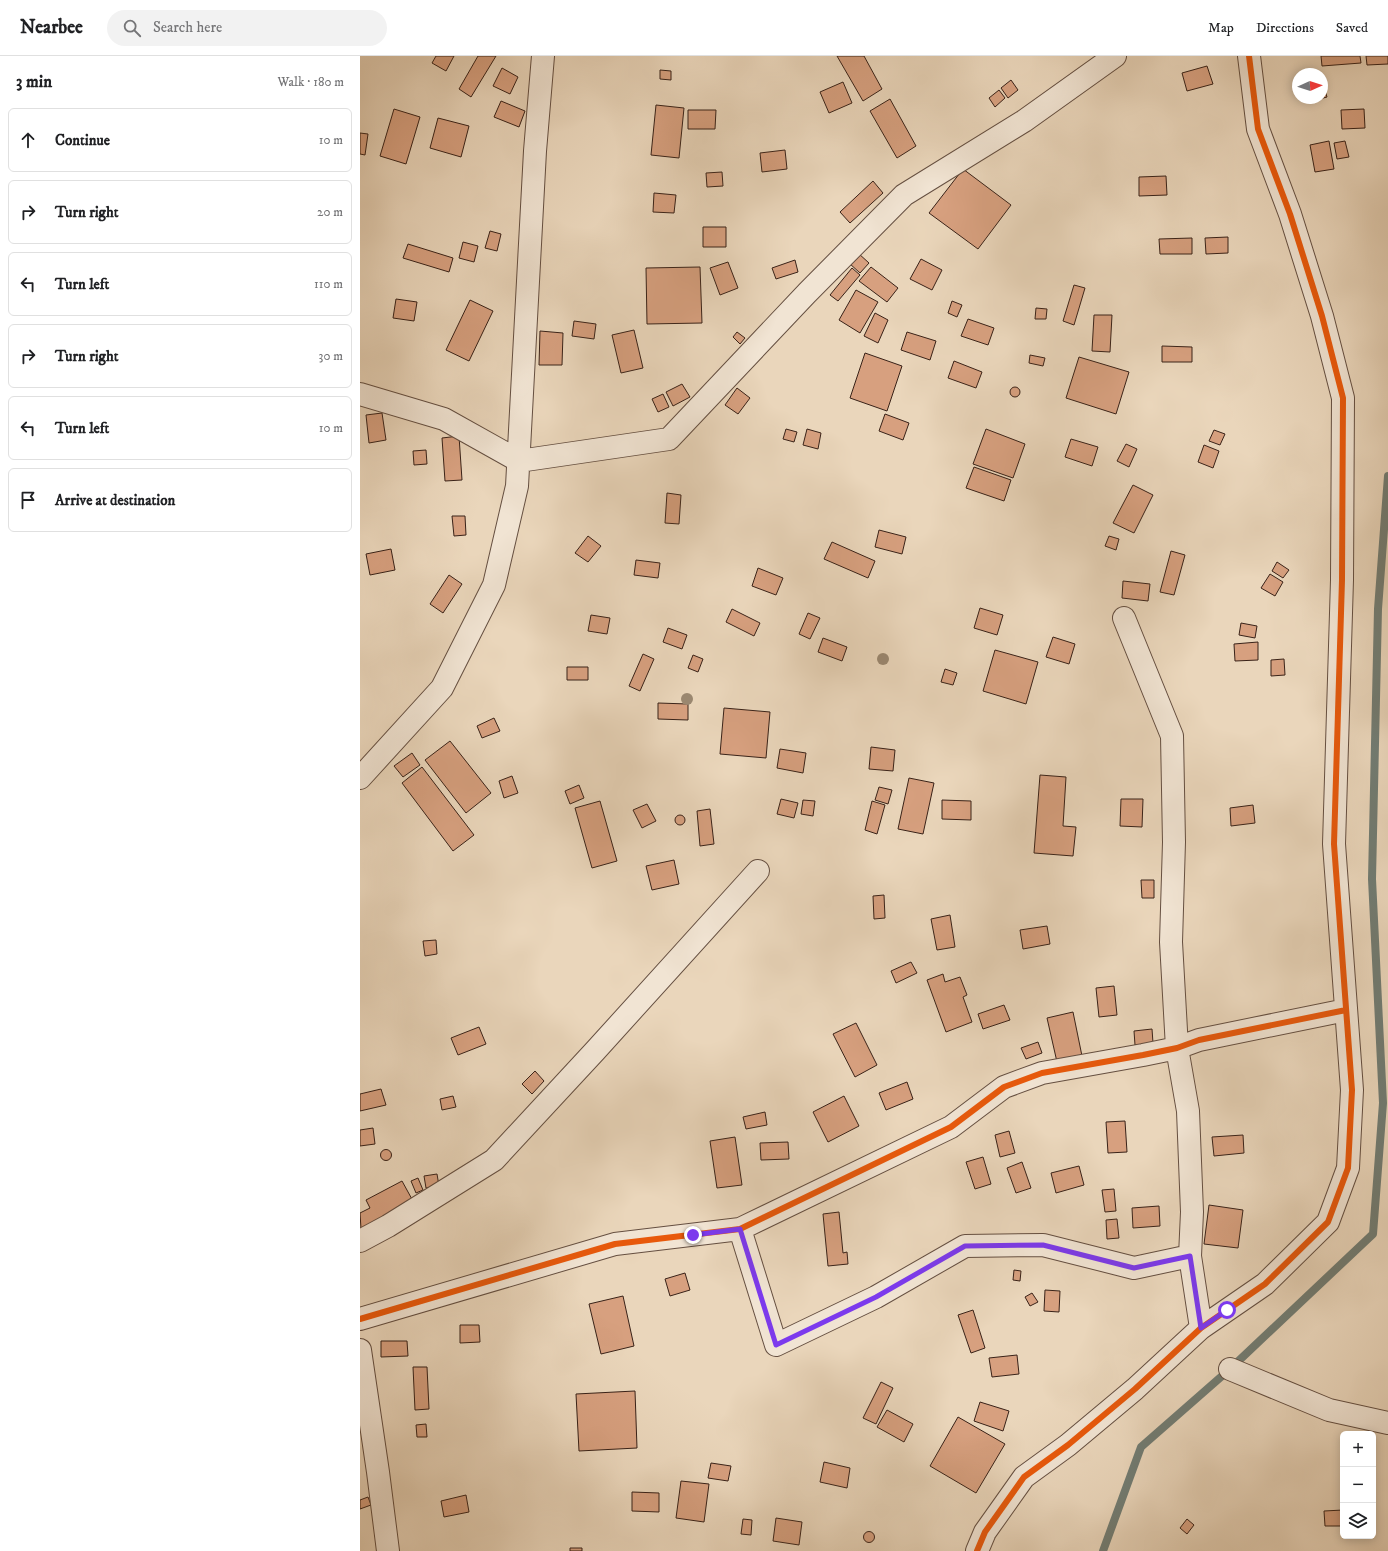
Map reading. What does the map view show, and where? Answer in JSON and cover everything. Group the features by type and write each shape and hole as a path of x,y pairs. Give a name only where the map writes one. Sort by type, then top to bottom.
{"street":[{"path":"360,778 442,688 494,586 518,486 535,151 543,56"},
{"path":"360,394 444,419 519,461 669,439 802,298 904,195 1024,121 1115,56"},
{"path":"977,1551 985,1532 1024,1477 1068,1445 1135,1390 1201,1328 1265,1284 1328,1222 1348,1168 1352,1090 1334,844 1342,580 1343,398 1322,316 1290,214 1258,129 1249,56"},
{"path":"1124,618 1172,736 1174,842 1171,942 1177,1048 1188,1111 1192,1212 1190,1256 1201,1328"},
{"path":"360,1241 388,1226 494,1160 758,871"},
{"path":"360,1320 615,1244 740,1229 951,1127 1004,1087 1042,1073 1177,1048 1199,1040 1346,1010"},
{"path":"740,1229 776,1345 876,1297 965,1246 1043,1245 1134,1268 1190,1256"},
{"path":"360,1350 388,1551"},
{"path":"1230,1369 1329,1410 1388,1423"}],"building":[{"path":"436,56 454,56 446,71 432,63"},
{"path":"478,56 496,56 471,97 459,89"},
{"path":"837,56 864,56 882,89 863,101"},
{"path":"1321,56 1360,56 1361,63 1322,66"},
{"path":"1366,56 1388,56 1388,64 1367,65"},
{"path":"1207,66 1213,84 1187,91 1182,73"},
{"path":"502,68 518,77 510,94 493,86"},
{"path":"660,70 671,71 671,80 660,79"},
{"path":"1011,80 1018,90 1008,98 1001,88"},
{"path":"843,82 852,103 829,113 820,92"},
{"path":"999,90 1005,98 995,107 989,98"},
{"path":"890,99 916,146 897,158 870,111"},
{"path":"501,101 525,111 519,127 494,117"},
{"path":"656,105 684,108 679,158 651,155"},
{"path":"394,109 420,117 406,164 380,156"},
{"path":"1364,109 1365,128 1342,129 1341,110"},
{"path":"688,110 716,110 715,129 688,129"},
{"path":"438,118 469,126 461,157 430,148"},
{"path":"360,133 368,134 365,155 360,154"},
{"path":"1329,141 1334,169 1315,172 1310,145"},
{"path":"1345,141 1349,157 1337,159 1334,143"},
{"path":"785,150 787,169 762,172 760,153"},
{"path":"963,169 1011,205 978,249 929,213"},
{"path":"722,172 723,186 707,187 706,173"},
{"path":"1166,176 1167,195 1139,196 1139,177"},
{"path":"873,181 883,193 850,223 840,212"},
{"path":"654,193 676,195 674,213 653,212"},
{"path":"703,227 726,227 726,247 703,247"},
{"path":"490,231 501,234 497,251 485,248"},
{"path":"1228,237 1228,253 1206,254 1205,238"},
{"path":"1192,238 1192,254 1160,254 1159,239"},
{"path":"463,242 478,246 474,262 459,258"},
{"path":"408,244 453,258 449,272 403,258"},
{"path":"858,253 869,263 860,273 849,263"},
{"path":"921,259 942,270 932,290 910,279"},
{"path":"795,260 798,272 776,279 772,268"},
{"path":"728,262 738,288 720,295 710,268"},
{"path":"700,267 702,323 647,324 646,268"},
{"path":"871,267 898,288 887,302 859,281"},
{"path":"852,268 860,275 838,301 830,295"},
{"path":"1074,285 1085,288 1074,325 1063,321"},
{"path":"856,290 878,302 860,333 839,320"},
{"path":"396,299 417,302 414,321 393,318"},
{"path":"470,300 493,311 469,361 446,350"},
{"path":"952,301 962,305 957,317 948,313"},
{"path":"1036,308 1047,309 1046,319 1035,319"},
{"path":"875,313 888,320 878,343 864,336"},
{"path":"1094,315 1112,315 1110,352 1092,351"},
{"path":"968,319 994,328 988,345 961,336"},
{"path":"574,321 596,324 594,339 572,336"},
{"path":"634,330 643,368 621,373 612,335"},
{"path":"540,331 563,333 562,365 539,365"},
{"path":"737,332 745,338 740,344 733,337"},
{"path":"907,332 936,341 930,360 901,350"},
{"path":"1162,346 1192,347 1192,362 1162,362"},
{"path":"865,353 902,366 887,411 850,398"},
{"path":"1030,355 1045,358 1043,366 1029,363"},
{"path":"1079,357 1129,372 1116,414 1066,398"},
{"path":"954,361 982,372 976,388 948,378"},
{"path":"682,384 690,397 673,406 666,392"},
{"path":"1015,387 1020,392 1015,397 1010,392"},
{"path":"737,388 750,398 738,414 725,405"},
{"path":"663,394 669,407 658,412 652,399"},
{"path":"382,413 386,440 369,443 366,415"},
{"path":"885,414 909,423 903,440 879,431"},
{"path":"786,429 797,432 794,442 783,439"},
{"path":"807,429 821,433 818,449 803,445"},
{"path":"986,429 1025,444 1013,478 973,464"},
{"path":"1214,430 1225,434 1220,445 1209,441"},
{"path":"459,436 462,480 445,481 442,438"},
{"path":"1071,439 1098,447 1092,466 1065,457"},
{"path":"1126,444 1137,449 1129,467 1117,461"},
{"path":"1204,445 1219,451 1213,468 1198,462"},
{"path":"426,450 427,464 414,465 413,451"},
{"path":"974,467 1011,480 1004,501 966,488"},
{"path":"1133,485 1153,495 1134,533 1113,523"},
{"path":"667,493 681,495 679,524 665,523"},
{"path":"452,516 465,516 466,535 454,536"},
{"path":"879,530 906,537 902,554 875,547"},
{"path":"588,536 601,546 588,562 575,553"},
{"path":"1109,536 1119,539 1116,550 1105,546"},
{"path":"832,542 875,561 868,578 824,559"},
{"path":"391,549 395,570 370,575 366,554"},
{"path":"1171,551 1185,555 1174,595 1160,592"},
{"path":"636,560 660,563 658,578 634,575"},
{"path":"1277,562 1289,570 1283,578 1272,571"},
{"path":"758,568 783,578 776,595 752,586"},
{"path":"1270,574 1283,582 1275,596 1261,588"},
{"path":"449,575 462,584 443,613 430,604"},
{"path":"1123,581 1150,584 1148,601 1122,598"},
{"path":"980,608 1003,615 997,635 974,628"},
{"path":"732,609 760,623 754,636 726,622"},
{"path":"808,613 820,618 810,639 799,634"},
{"path":"591,615 610,618 607,634 588,631"},
{"path":"1241,623 1257,626 1255,638 1239,635"},
{"path":"668,628 687,635 682,649 663,642"},
{"path":"1053,637 1075,644 1069,664 1046,657"},
{"path":"823,638 847,647 842,661 818,652"},
{"path":"1258,642 1258,660 1235,661 1234,644"},
{"path":"995,650 1038,662 1026,704 983,691"},
{"path":"643,654 654,659 640,691 629,686"},
{"path":"693,655 703,659 698,672 688,668"},
{"path":"1284,659 1285,675 1271,676 1271,660"},
{"path":"567,667 588,667 588,680 567,680"},
{"path":"945,669 957,673 953,685 941,682"},
{"path":"658,703 688,704 688,720 658,719"},
{"path":"724,708 770,712 766,758 720,754"},
{"path":"494,718 500,731 482,738 477,726"},
{"path":"450,741 491,793 466,813 425,760"},
{"path":"871,747 895,750 893,771 869,769"},
{"path":"780,749 806,753 803,773 777,768"},
{"path":"412,753 420,765 403,777 394,766"},
{"path":"422,767 474,835 453,851 402,783"},
{"path":"1040,775 1066,777 1063,826 1076,827 1073,856 1034,853"},
{"path":"512,776 518,793 504,798 499,781"},
{"path":"909,778 934,783 923,834 898,829"},
{"path":"579,785 584,798 570,804 565,791"},
{"path":"879,787 892,790 888,804 875,800"},
{"path":"781,799 798,803 794,818 777,814"},
{"path":"1121,799 1143,799 1142,827 1120,826"},
{"path":"803,800 815,801 813,816 801,814"},
{"path":"942,800 971,801 971,820 942,819"},
{"path":"600,801 617,861 592,868 575,808"},
{"path":"872,801 885,805 877,834 865,830"},
{"path":"647,804 656,821 642,828 633,810"},
{"path":"1253,805 1255,823 1231,826 1230,808"},
{"path":"710,809 714,844 700,846 697,811"},
{"path":"678,815 682,815 684,816 684,824 678,825 675,822 675,818"},
{"path":"674,860 679,884 652,890 646,866"},
{"path":"1141,880 1154,880 1154,898 1142,898"},
{"path":"884,895 885,918 874,919 873,896"},
{"path":"950,915 955,947 937,950 931,919"},
{"path":"1047,926 1050,944 1023,949 1020,930"},
{"path":"436,940 437,954 425,956 423,941"},
{"path":"911,962 917,973 896,983 891,971"},
{"path":"943,974 945,982 960,977 967,995 963,997 972,1022 946,1032 927,980"},
{"path":"1114,986 1117,1015 1099,1017 1096,988"},
{"path":"1004,1005 1010,1020 983,1029 978,1014"},
{"path":"1073,1012 1082,1056 1057,1062 1047,1018"},
{"path":"856,1023 877,1065 855,1077 833,1034"},
{"path":"479,1027 486,1044 458,1055 451,1038"},
{"path":"1152,1029 1153,1043 1135,1045 1134,1031"},
{"path":"1038,1042 1042,1053 1026,1059 1021,1048"},
{"path":"535,1071 544,1081 532,1094 522,1084"},
{"path":"907,1082 913,1099 886,1110 879,1093"},
{"path":"381,1089 386,1105 360,1111 360,1094"},
{"path":"453,1096 456,1107 442,1110 440,1099"},
{"path":"844,1096 859,1126 828,1142 813,1112"},
{"path":"765,1112 767,1125 746,1129 743,1117"},
{"path":"1125,1121 1127,1152 1108,1153 1106,1122"},
{"path":"373,1128 375,1144 360,1146 360,1130"},
{"path":"1009,1131 1015,1153 1000,1157 995,1135"},
{"path":"1243,1135 1244,1153 1214,1156 1212,1137"},
{"path":"735,1137 742,1185 717,1188 710,1141"},
{"path":"788,1142 789,1159 761,1160 760,1143"},
{"path":"384,1150 388,1150 390,1151 390,1159 384,1160 381,1157 381,1153"},
{"path":"983,1157 991,1184 975,1189 966,1162"},
{"path":"1022,1162 1031,1188 1016,1193 1007,1168"},
{"path":"1079,1166 1084,1185 1056,1193 1051,1173"},
{"path":"437,1174 439,1186 426,1188 424,1176"},
{"path":"418,1178 423,1190 416,1193 411,1181"},
{"path":"402,1181 413,1201 361,1229 360,1213 370,1208 366,1200"},
{"path":"1114,1189 1116,1211 1105,1212 1102,1190"},
{"path":"1209,1205 1243,1210 1238,1248 1204,1244"},
{"path":"1159,1206 1160,1226 1133,1228 1132,1208"},
{"path":"839,1212 843,1253 847,1252 848,1264 828,1266 823,1214"},
{"path":"1117,1219 1119,1238 1107,1239 1106,1220"},
{"path":"1014,1270 1021,1271 1020,1281 1013,1280"},
{"path":"685,1273 690,1290 670,1296 665,1279"},
{"path":"1045,1290 1060,1291 1059,1312 1044,1311"},
{"path":"1032,1293 1038,1302 1030,1306 1025,1297"},
{"path":"623,1296 634,1346 601,1354 589,1304"},
{"path":"973,1310 985,1348 971,1353 958,1315"},
{"path":"460,1325 479,1325 480,1342 460,1343"},
{"path":"381,1341 407,1341 408,1356 381,1357"},
{"path":"1017,1355 1019,1374 992,1377 989,1358"},
{"path":"413,1367 427,1367 429,1409 415,1410"},
{"path":"881,1382 893,1388 876,1424 863,1418"},
{"path":"635,1391 637,1448 579,1451 576,1394"},
{"path":"980,1402 1009,1411 1003,1431 974,1421"},
{"path":"887,1410 913,1424 904,1442 877,1427"},
{"path":"958,1417 1005,1444 976,1493 930,1466"},
{"path":"426,1424 427,1437 417,1437 416,1425"},
{"path":"824,1462 850,1468 847,1488 820,1482"},
{"path":"711,1463 731,1466 728,1481 708,1478"},
{"path":"681,1481 709,1484 704,1522 676,1518"},
{"path":"632,1492 659,1493 659,1512 632,1511"},
{"path":"466,1495 469,1512 444,1517 441,1501"},
{"path":"368,1497 371,1505 360,1509 360,1500"},
{"path":"1340,1510 1340,1526 1325,1526 1324,1511"},
{"path":"776,1518 802,1522 799,1545 773,1541"},
{"path":"743,1519 752,1520 751,1535 741,1534"},
{"path":"1187,1519 1194,1525 1187,1534 1180,1528"},
{"path":"869,1531 873,1533 875,1537 873,1541 869,1543 865,1541 863,1537 865,1533"},
{"path":"570,1548 582,1548 582,1551 570,1551"}],"waterway":[{"path":"1103,1551 1141,1447 1230,1369 1373,1234 1383,1103 1372,879 1378,609 1388,476"}],"cycle path":[{"path":"977,1551 985,1532 1024,1477 1068,1445 1135,1389 1201,1328 1265,1284 1328,1222 1348,1168 1352,1090 1334,844 1342,580 1343,398 1322,316 1290,214 1258,129 1249,56"},
{"path":"360,1319 615,1244 740,1229 951,1127 1004,1087 1042,1073 1177,1048 1199,1040 1346,1010"}],"route":[{"path":"693,1235 740,1229 776,1345 876,1297 965,1246 1043,1245 1134,1268 1190,1256 1201,1328 1227,1310"}]}
